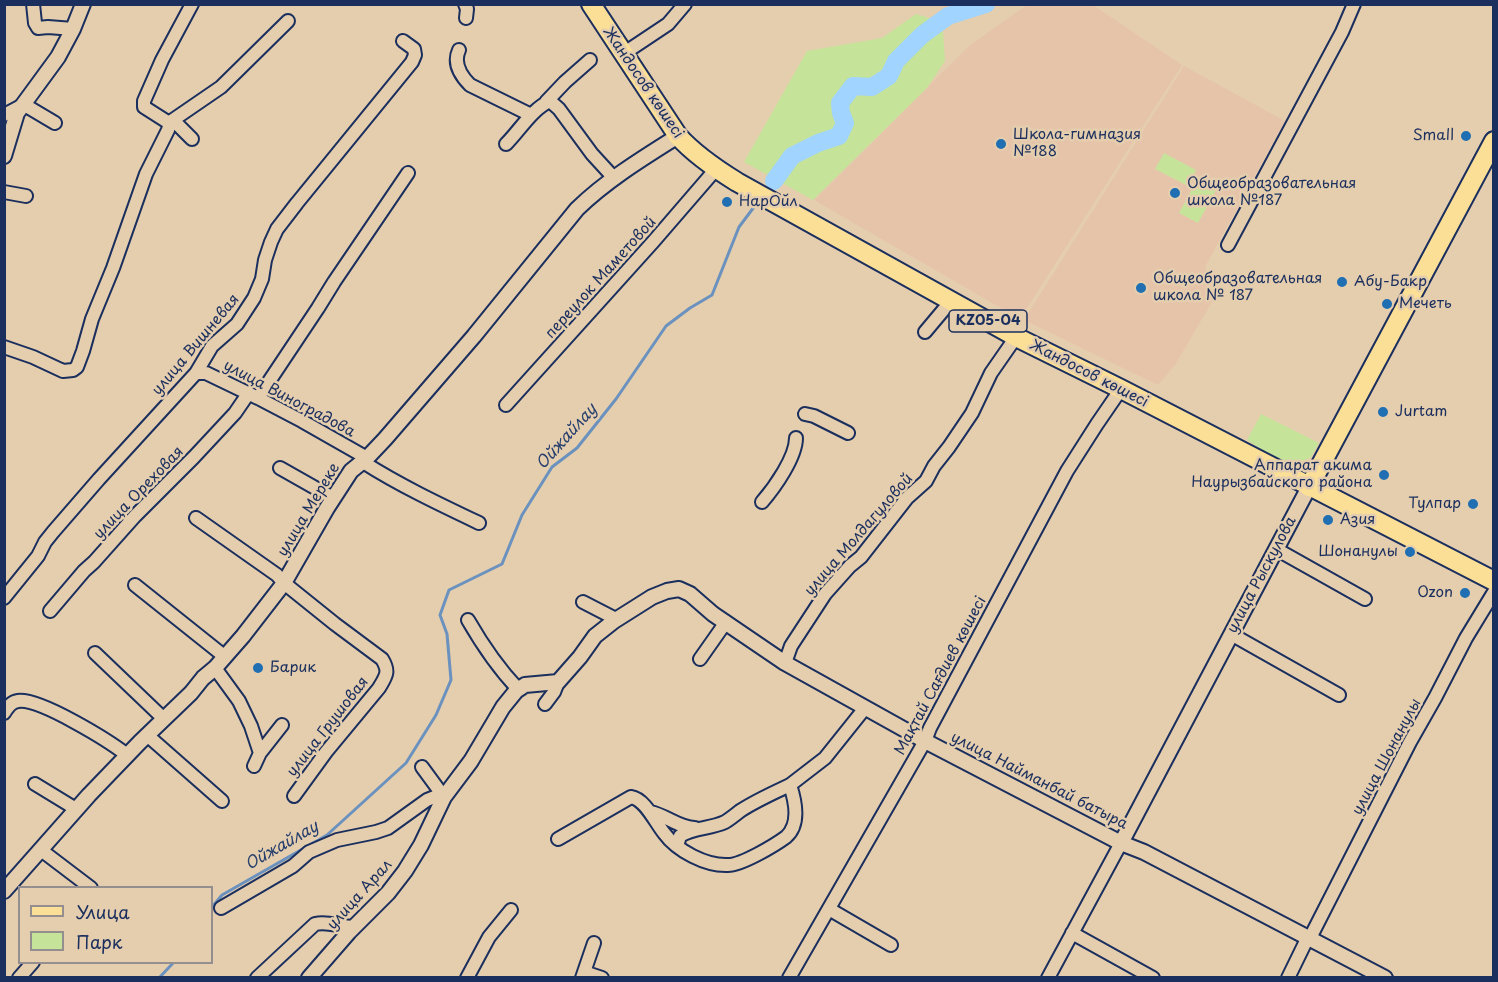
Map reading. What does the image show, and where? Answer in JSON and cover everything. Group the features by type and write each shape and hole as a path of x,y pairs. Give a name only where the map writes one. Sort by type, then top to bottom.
{"main road":[{"name":"Жандосов көшесі","path":"591,4 678,136 716,169 1016,337 1494,581"},
{"name":"улица Рыскулова","path":"1309,487 1494,141"},
{"path":"1283,473 1303,474 1312,471 1322,462"},
{"path":"1322,462 1319,475 1322,485 1335,500"}],"street":[{"path":"33,4 34,23 38,28 73,29"},
{"path":"4,156 17,113 49,70 73,29 83,4"},
{"path":"192,4 162,60 144,101 144,107 147,110 166,121 177,124 192,139"},
{"path":"465,4 466,18"},
{"path":"623,54 668,24 685,4"},
{"path":"1228,245 1342,32 1354,4"},
{"path":"4,346 63,370 73,370 77,367 92,319 113,268 146,174 170,122 221,87 288,21"},
{"name":"улица Вишневая","path":"4,598 38,556 53,532 196,373 212,346 237,324 254,298 262,279 265,260 277,229 412,62 416,55 414,49 403,41"},
{"path":"459,50 457,67 463,78 470,84 531,115"},
{"path":"506,144 531,115 551,100 565,82 590,60"},
{"path":"551,100 592,154 614,178"},
{"path":"4,115 22,105"},
{"path":"22,105 55,123"},
{"name":"улица Мереке","path":"4,891 76,809 191,693 243,636 284,583 351,471 365,460 467,343 577,209 614,178 678,136"},
{"name":"переулок Маметовой","path":"506,405 716,169"},
{"name":"улица Ореховая","path":"50,611 135,516 253,396 312,318 408,173"},
{"path":"4,192 26,196"},
{"path":"925,332 951,301"},
{"name":"улица Молдагуловой","path":"785,663 791,646 825,594 861,557 907,498 926,481 972,413 991,374 1016,337"},
{"name":"улица Виноградова","path":"196,373 206,373 302,421 365,460 379,473 479,523"},
{"name":"Мақтай Сағдиев көшесі","path":"789,978 925,741 1062,481 1096,424 1121,389"},
{"path":"805,414 814,416 848,433"},
{"path":"762,502 776,486 796,446 796,438"},
{"path":"280,468 333,498"},
{"name":"улица Рыскулова","path":"1048,978 1309,487"},
{"name":"улица Грушовая","path":"196,518 277,575 335,624 382,659 386,666 387,671 379,688 326,752 294,796"},
{"path":"1276,549 1365,599"},
{"path":"135,585 224,656"},
{"name":"улица Найманбай батыра","path":"616,619 652,597 668,591 679,589 690,594 713,614 785,663 865,708 1121,843 1144,852 1385,978"},
{"name":"улица Шонанулы","path":"1288,978 1410,742 1466,638 1494,592"},
{"path":"545,704 558,682 595,636 616,619 583,602"},
{"path":"468,621 483,647 518,689 525,685 558,682"},
{"path":"700,659 726,622"},
{"path":"1231,634 1339,694"},
{"path":"95,654 164,719"},
{"path":"215,668 239,701 260,753"},
{"name":"улица Арал","path":"309,978 354,927 388,894 405,871 444,797 471,761 503,707 518,689"},
{"path":"4,713 9,705 16,701 29,702 64,717 127,755"},
{"path":"650,812 688,828 708,828 727,821 740,811 790,784 825,758 865,708"},
{"path":"251,726 260,737 267,739 278,730 260,753 254,766"},
{"path":"147,735 222,801"},
{"path":"422,766 444,797"},
{"path":"35,784 76,809"},
{"path":"558,839 631,797 636,797 650,812 665,835 678,846 701,860 730,865 763,851 787,836 796,819 790,784"},
{"path":"221,908 293,866 309,852 337,840 388,828 427,800 437,796 444,797"},
{"path":"678,846 680,836 695,828"},
{"path":"41,850 88,886"},
{"path":"829,909 891,945"},
{"path":"467,978 489,937 511,910"},
{"path":"257,978 315,924 325,922 354,927"},
{"path":"1072,933 1153,978"},
{"path":"594,943 584,975 602,978"},
{"path":"19,978 32,964"}],"shaded area":[{"name":"Школа-гимназия №188","path":"1027,5 1093,5 1182,65 1020,319 814,200 969,46"},
{"name":"Общеобразовательная школа №187","path":"1184,66 1285,121 1206,265 1207,283 1216,295 1175,365 1158,385 1024,320"}],"green space":[{"path":"916,14 929,18 943,31 945,61 927,88 813,200 744,162 807,51 882,38"},
{"path":"1164,153 1196,170 1188,186 1155,169"},
{"path":"1197,180 1216,190 1198,223 1179,213"},
{"path":"1261,414 1319,443 1311,457 1302,463 1284,464 1247,440"}],"waterway":[{"path":"774,181 792,156 839,136 845,123 840,103 853,86 872,87 889,76 896,61 922,35 948,16 986,4"},
{"name":"Ойжайлау","path":"213,906 222,895 327,835 406,763 436,715 451,680 447,634 440,615 449,590 502,564 522,515 552,467 577,448 616,399 666,326 712,295 739,227 757,203"},
{"name":"Ойжайлау","path":"159,978 172,964"}],"place":[{"name":"Small","path":"1466,136"},
{"name":"Школа-гимназия №188","path":"1001,144"},
{"name":"Общеобразовательная школа №187","path":"1175,193"},
{"name":"НарОйл","path":"727,202"},
{"name":"Абу-Бакр","path":"1342,282"},
{"name":"Общеобразовательная школа № 187","path":"1141,288"},
{"name":"Мечеть","path":"1387,304"},
{"name":"Jurtam","path":"1383,412"},
{"name":"Аппарат акима Наурызбайского района","path":"1384,475"},
{"name":"Тулпар","path":"1473,504"},
{"name":"Азия","path":"1328,520"},
{"name":"Шонанулы","path":"1410,552"},
{"name":"Ozon","path":"1465,593"},
{"name":"Барик","path":"258,668"}]}
